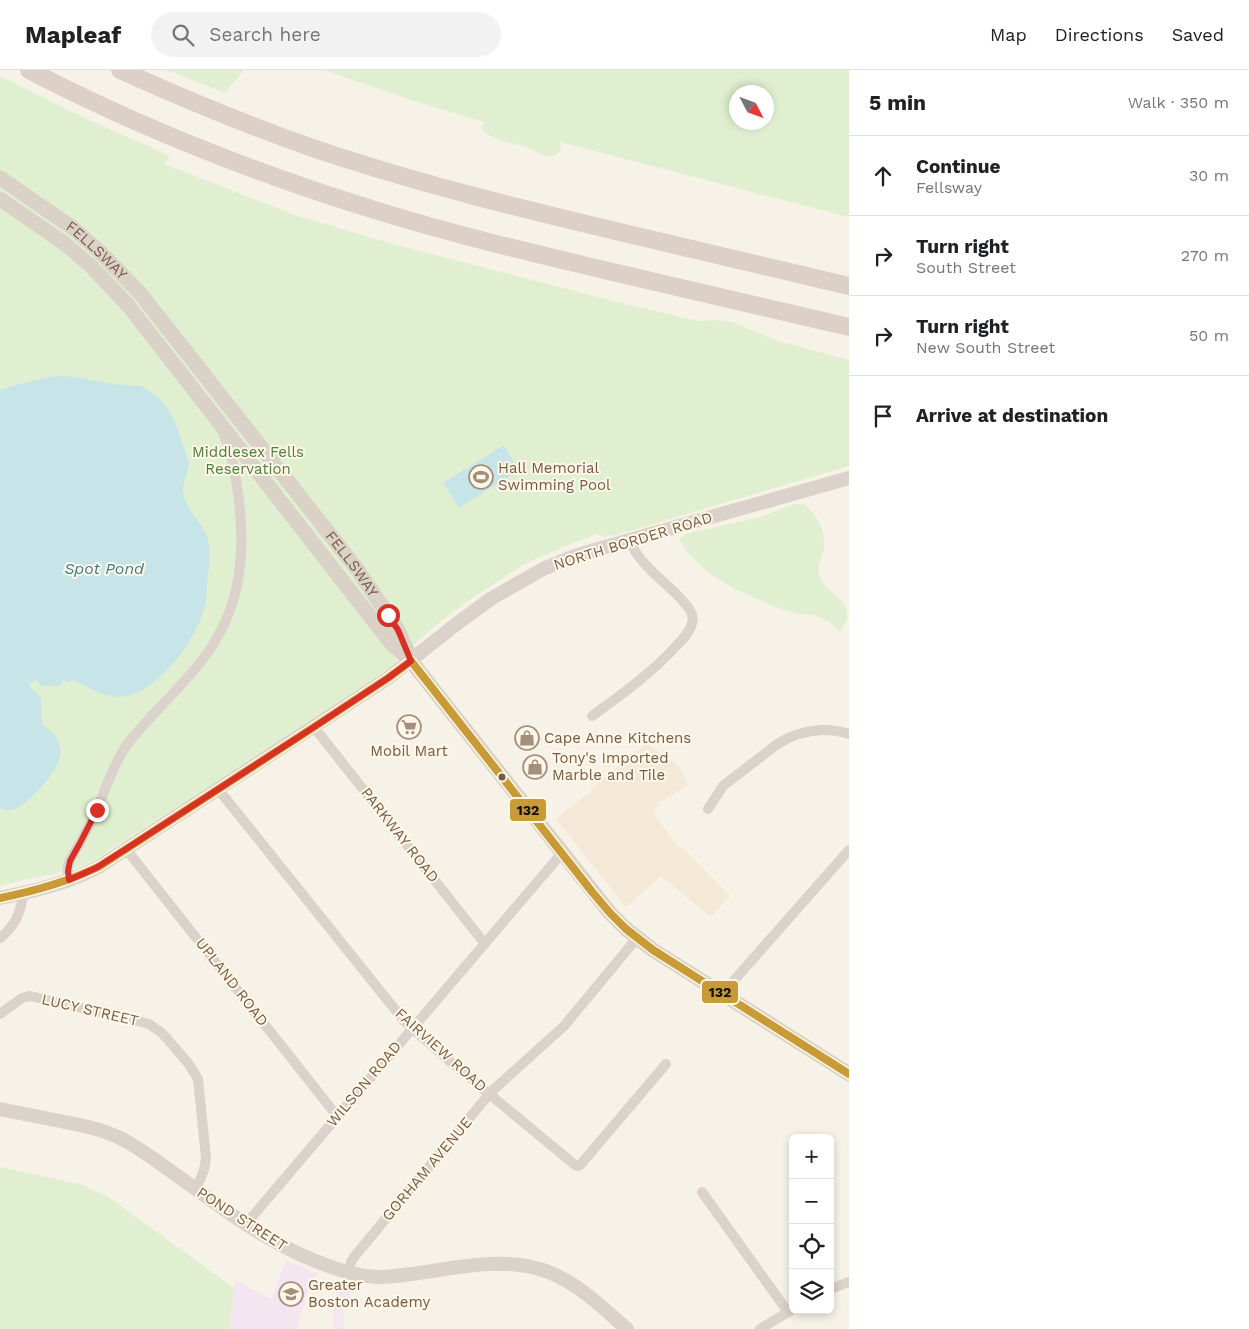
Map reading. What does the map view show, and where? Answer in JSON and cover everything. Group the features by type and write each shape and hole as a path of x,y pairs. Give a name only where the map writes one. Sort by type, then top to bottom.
{"highway":[{"path":"28,70 109,109 195,146 273,176 370,209 494,243 849,328"},
{"path":"120,70 252,126 393,174 509,205 849,286"}],"main road":[{"name":"FELLSWAY","path":"0,178 73,228 114,265 139,292 357,569 398,630 411,661"},
{"name":"FELLSWAY","path":"0,199 64,243 103,279 139,319 390,642 411,661"},
{"name":"NORTH BORDER ROAD","path":"0,898 69,880 96,868 388,678 479,607 543,569 568,559 630,540 849,478"},
{"path":"411,661 610,913 626,929 722,994 849,1074"},
{"name":"POND STREET","path":"0,1109 80,1125 114,1136 138,1148 245,1225 287,1249 348,1273 380,1277 490,1264 532,1266 558,1276 582,1291 627,1329"}],"street":[{"path":"69,880 70,861 94,816 116,762 126,746 142,727 200,664 221,631 232,606 240,568 240,519 233,465 226,438 219,422"},
{"path":"592,716 655,667 687,634 692,623 692,614 686,604 642,562 630,540"},
{"name":"PARKWAY ROAD","path":"314,727 485,944"},
{"path":"708,809 722,786 785,739 812,730 838,731 849,734"},
{"name":"FAIRVIEW ROAD","path":"218,789 401,1018 489,1094 578,1166 666,1064"},
{"name":"UPLAND ROAD","path":"126,849 337,1116"},
{"path":"722,994 849,850"},
{"name":"WILSON ROAD","path":"245,1225 562,853"},
{"path":"0,938 8,931 18,916 24,893"},
{"name":"GORHAM AVENUE","path":"348,1273 354,1257 489,1094 567,1023 637,938"},
{"name":"LUCY STREET","path":"0,1014 22,998 30,996 134,1020 149,1024 159,1030 191,1067 198,1083 206,1158 204,1170 196,1190"},
{"path":"702,1192 789,1309"},
{"path":"834,1288 849,1282"},
{"path":"760,1329 789,1311"}],"shaded area":[{"path":"647,743 679,766 688,785 660,802 655,810 655,816 677,845 687,852 730,896 711,917 661,876 626,907 556,819"},
{"name":"Greater Boston Academy","path":"286,1260 318,1274 312,1280 296,1329 229,1329 235,1280 272,1299"},
{"name":"Greater Boston Academy","path":"339,1282 353,1285 343,1319 345,1329 335,1329 333,1316"}],"green space":[{"path":"167,70 244,70 225,93"},
{"path":"325,70 849,70 849,217 560,142 561,149 557,154 549,157 491,136 482,130 484,122 411,100"},
{"name":"Middlesex Fells Reservation","path":"0,76 74,113 170,156 164,164 295,215 389,243 613,301 697,321 718,320 732,322 781,342 849,360 849,466 623,533 605,537 597,534 533,560 521,566 453,612 429,631 388,669 91,862 69,871 0,886"},
{"path":"795,504 804,504 809,508 823,532 824,545 819,565 819,574 825,586 840,599 847,611 847,618 840,632 831,623 815,615 799,614 778,608 733,588 702,567 688,553 679,540 686,534 760,517"},
{"path":"0,1167 79,1184 107,1196 234,1288 229,1329 0,1329"}],"water":[{"name":"Spot Pond","path":"57,376 76,377 111,384 141,386 159,398 169,410 189,464 183,487 184,498 204,530 209,544 210,560 207,598 201,618 184,649 160,677 147,687 132,694 118,697 100,693 72,680 62,681 60,686 42,686 37,680 29,683 31,689 41,699 43,725 57,738 60,758 52,774 39,790 17,808 8,810 0,808 0,390"},
{"name":"Hall Memorial Swimming Pool","path":"504,445 519,470 459,508 443,483"}],"transit line":[{"name":"132","path":"411,661 593,893 626,929 653,950 849,1074"},
{"name":"132","path":"0,898 51,885 76,877 100,866 314,727 411,661"}],"place":[{"name":"Hall Memorial Swimming Pool","path":"481,477"},
{"name":"Mobil Mart","path":"409,727"},
{"name":"Cape Anne Kitchens","path":"527,738"},
{"name":"Tony's Imported Marble and Tile","path":"535,767"},
{"name":"Greater Boston Academy","path":"291,1294"}],"route":[{"path":"97,810 68,864 69,880 96,868 126,849 314,727 411,661 398,630 388,615"}]}
